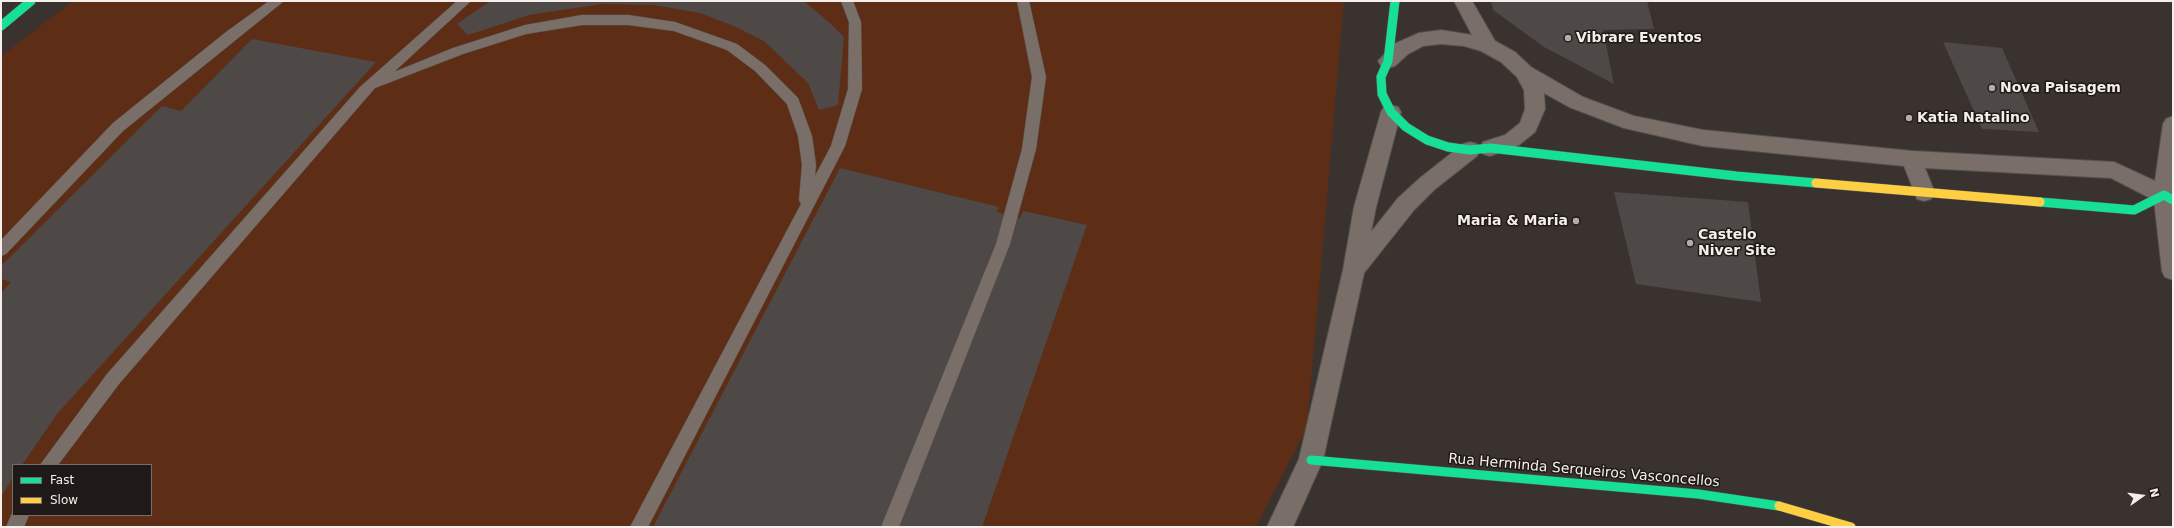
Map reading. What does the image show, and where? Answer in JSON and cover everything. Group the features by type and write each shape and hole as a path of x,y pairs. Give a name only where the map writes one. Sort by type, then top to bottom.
{"street":[{"path":"1,26 31,1"},
{"path":"1395,1 1388,61 1381,77 1382,94 1391,112 1406,127 1427,140 1448,147 1470,150 1490,148 1652,168 1924,193 2134,210 2170,196"},
{"path":"1463,1 1488,46"},
{"path":"1388,61 1401,49 1419,40 1441,37 1464,39 1488,46 1508,57 1524,72 1576,102 1631,123 1702,138 1912,160 2114,170 2170,196"},
{"path":"1490,148 1512,140 1528,126 1536,109 1534,90 1524,72"},
{"path":"1280,527 1312,460 1354,270 1365,206 1391,112"},
{"path":"2173,124 2170,196 2173,271"},
{"path":"1354,270 1406,204 1427,184 1470,150"},
{"path":"1912,160 1924,193"},
{"name":"Rua Herminda Serqueiros Vasconcellos","path":"1312,460 1698,494 1790,508 1851,527"}],"lane":[{"path":"1,250 118,127 231,35 278,1"},
{"path":"49,464 113,380 365,90 465,1"},
{"path":"639,527 838,146 856,89 855,22 847,1"},
{"path":"890,527 1003,244 1029,149 1039,77 1023,1"},
{"path":"365,90 452,53 525,30 582,20 628,20 675,27 732,47 760,68 793,102 805,136 809,165 806,205"},
{"path":"14,527 20,516"}],"shaded area":[{"path":"73,1 1344,1 1307,427 1256,527 1,527 1,56"}],"building":[{"path":"490,1 804,1 844,37 838,105 819,110 808,83 764,41 736,27 700,13 654,5 602,4 529,15 468,35 457,24"},
{"name":"Vibrare Eventos","path":"1491,1 1647,1 1654,29 1603,30 1614,84 1544,47 1493,10"},
{"path":"252,39 376,62 57,414 23,464 12,464 12,480 1,496 1,293 11,282 1,279 1,266 162,106 181,111"},
{"name":"Nova Paisagem","path":"1943,42 2002,48 2039,132 1982,129"},
{"path":"840,168 999,207 997,212 1020,218 1023,211 1087,225 982,527 653,527"},
{"name":"Castelo Niver Site","path":"1614,192 1748,202 1761,302 1636,284"}],"traffic: fast":[{"path":"1,26 31,1"},
{"path":"1395,1 1388,61 1381,77 1382,94 1391,112 1406,127 1427,140 1448,147 1470,150 1490,148 1736,176 1816,183"},
{"path":"2040,202 2134,210 2164,195 2173,200"},
{"path":"1311,460 1698,494 1779,506"}],"traffic: slow":[{"path":"1816,183 2040,202"},
{"path":"1779,506 1851,527"}],"place":[{"name":"Vibrare Eventos","path":"1568,38"},
{"name":"Nova Paisagem","path":"1992,88"},
{"name":"Katia Natalino","path":"1909,118"},
{"name":"Maria & Maria","path":"1576,221"},
{"name":"Castelo Niver Site","path":"1690,243"}]}
